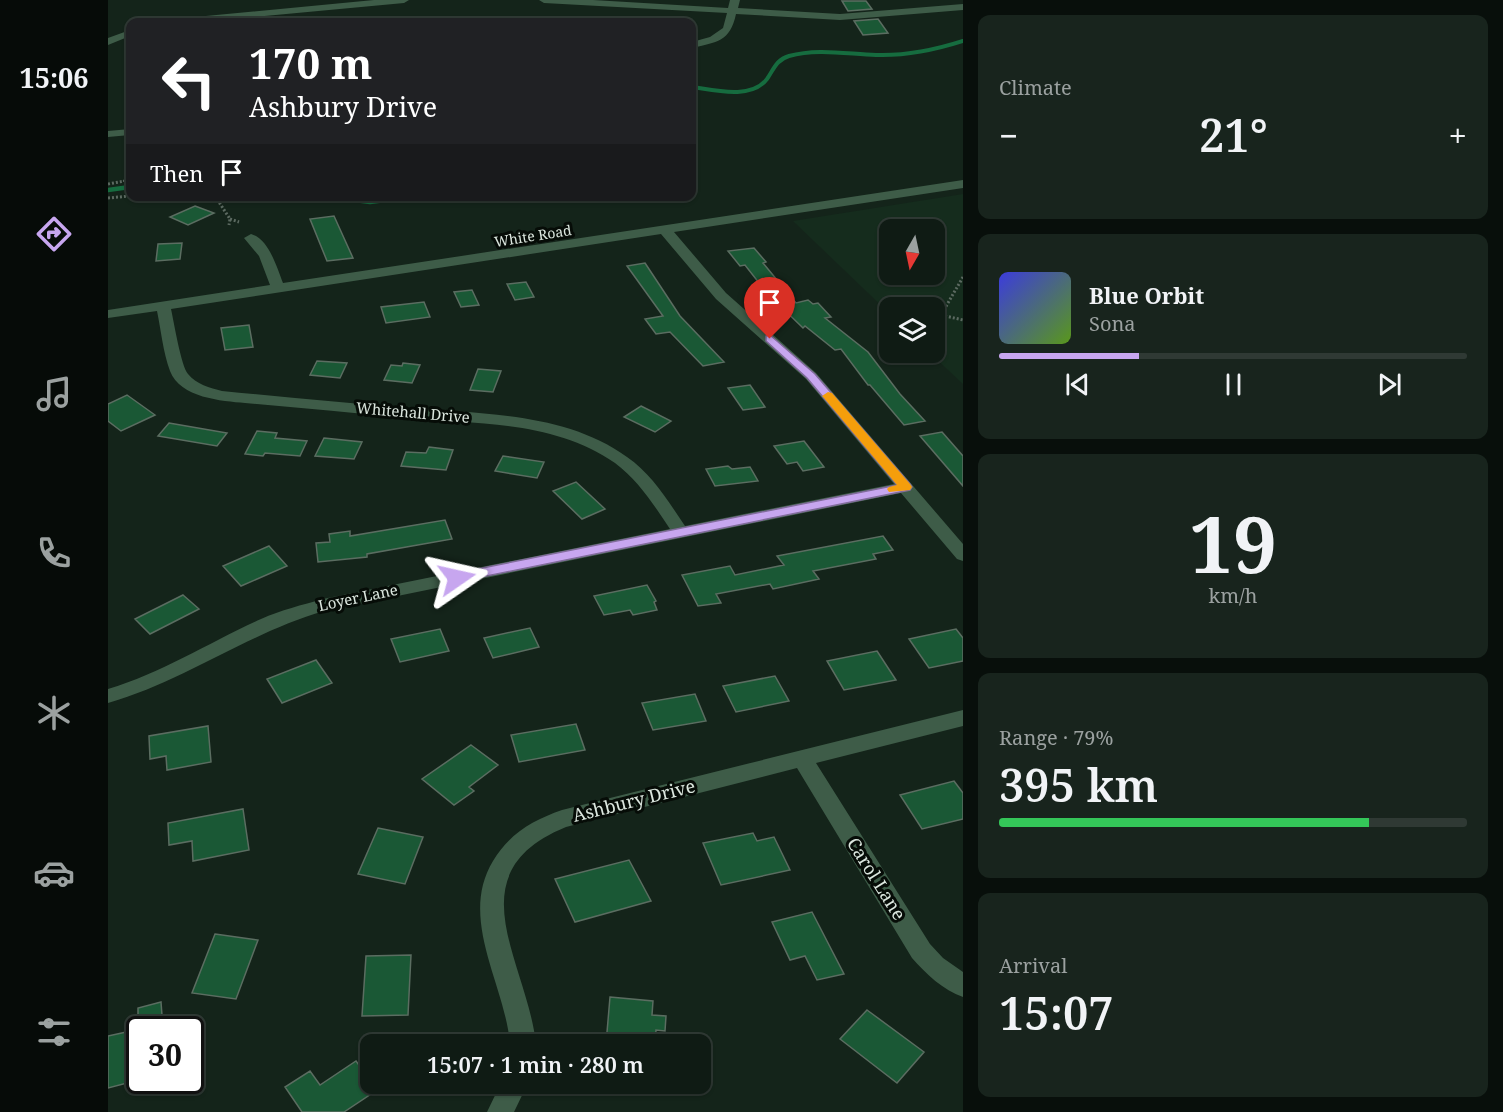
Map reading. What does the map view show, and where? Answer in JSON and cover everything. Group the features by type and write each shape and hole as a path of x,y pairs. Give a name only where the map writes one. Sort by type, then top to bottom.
{"street":[{"path":"216,18 404,0"},
{"path":"544,0 840,17 963,7"},
{"path":"696,44 723,34 731,23 735,0"},
{"path":"897,3 912,12"},
{"path":"279,12 281,18"},
{"path":"108,42 126,35"},
{"path":"108,134 126,132"},
{"name":"White Road","path":"108,314 666,231 963,184"},
{"path":"666,231 721,296 811,376 963,555"},
{"path":"251,238 265,255 278,289"},
{"name":"Whitehall Drive","path":"163,306 178,372 199,389 222,396 496,420 552,429 598,446 626,464 651,489 681,533"},
{"name":"Loyer Lane","path":"108,696 162,676 292,613 905,487"},
{"name":"Ashbury Drive","path":"522,1034 518,1007 492,923 490,897 499,867 518,842 546,824 562,819 963,718"},
{"name":"Carol Lane","path":"802,759 921,951 934,965 963,986"},
{"path":"500,1112 509,1094"}],"path":[{"path":"108,184 126,181"},
{"path":"108,198 126,196"},
{"path":"218,201 230,219 239,222"},
{"path":"229,225 230,219"},
{"path":"963,278 941,315 963,320"}],"shaded area":[{"path":"963,194 963,384 941,363 945,363 945,297 879,297 879,303 793,221"}],"building":[{"path":"842,1 866,1 872,9 848,11"},
{"path":"878,19 888,33 863,35 854,21"},
{"path":"195,206 214,213 188,225 170,217"},
{"path":"334,216 353,258 327,261 310,219"},
{"path":"182,243 180,259 156,261 158,244"},
{"path":"754,248 766,262 763,263 796,303 808,300 813,304 818,303 831,317 825,318 868,352 900,394 925,421 904,425 868,385 841,349 835,350 805,326 803,328 767,293 745,265 740,266 728,251"},
{"path":"645,263 680,316 724,362 703,366 670,332 656,334 645,319 663,316 627,266"},
{"path":"526,282 534,297 515,300 507,284"},
{"path":"472,290 479,305 461,307 454,292"},
{"path":"424,302 430,317 386,323 381,307"},
{"path":"249,325 253,347 225,350 221,328"},
{"path":"317,361 347,363 340,378 310,375"},
{"path":"403,363 420,365 412,383 384,380 391,365 402,366"},
{"path":"478,369 501,371 493,392 470,390"},
{"path":"750,385 765,407 743,410 728,388"},
{"path":"127,395 155,415 121,431 108,421 108,404"},
{"path":"641,406 671,421 655,432 624,417"},
{"path":"169,423 227,433 217,446 158,436"},
{"path":"257,431 277,433 275,438 307,441 300,456 245,454"},
{"path":"942,432 963,456 963,486 920,436"},
{"path":"324,438 362,442 354,459 315,456"},
{"path":"804,441 824,467 803,471 797,462 787,464 774,446"},
{"path":"429,447 453,450 446,470 401,466 406,452 426,453"},
{"path":"503,456 544,462 537,478 495,471"},
{"path":"728,466 732,469 750,467 758,481 715,486 706,469"},
{"path":"576,482 605,509 582,519 553,491"},
{"path":"445,520 452,539 367,554 367,557 318,562 316,543 330,542 329,534 350,531 350,536"},
{"path":"883,536 893,550 873,554 876,559 813,571 819,579 773,589 770,584 716,594 721,603 698,606 682,575 730,566 735,575 784,565 777,556"},
{"path":"269,546 287,566 241,586 223,566"},
{"path":"647,585 656,601 654,602 657,610 633,615 630,610 604,615 594,596"},
{"path":"183,595 199,609 150,634 135,619"},
{"path":"530,628 539,647 493,658 484,638"},
{"path":"440,629 449,651 400,662 391,639"},
{"path":"956,629 963,638 963,661 929,668 909,639"},
{"path":"877,651 896,680 844,690 827,661"},
{"path":"316,660 332,683 282,703 267,679"},
{"path":"775,676 789,701 736,712 723,686"},
{"path":"695,694 706,721 653,730 642,703"},
{"path":"576,724 585,750 519,762 511,735"},
{"path":"208,726 211,762 167,770 166,756 150,759 149,736"},
{"path":"471,745 498,765 469,787 474,791 454,805 422,779"},
{"path":"954,781 963,793 963,819 922,829 900,795"},
{"path":"243,809 249,850 193,861 192,841 169,845 168,823"},
{"path":"378,828 423,837 405,884 358,874"},
{"path":"753,833 757,841 774,837 790,870 721,885 703,843"},
{"path":"629,860 651,901 575,922 555,879"},
{"path":"812,912 844,974 817,980 805,956 790,960 772,922"},
{"path":"215,934 258,940 236,999 192,993"},
{"path":"411,955 408,1015 362,1016 366,956"},
{"path":"610,997 653,1001 652,1015 666,1016 665,1031 656,1030 656,1034 607,1034"},
{"path":"161,1002 162,1016 138,1016 138,1008"},
{"path":"867,1010 924,1052 897,1083 840,1039"},
{"path":"126,1032 126,1083 108,1088 108,1036"},
{"path":"356,1061 360,1067 360,1094 371,1094 344,1112 302,1112 285,1087 310,1071 320,1085"}],"waterway":[{"path":"696,88 732,92 752,90 767,79 781,60 800,54 821,52 898,54 931,50 963,41"},
{"path":"108,190 126,188"},
{"path":"362,201 378,201"}],"slow traffic":[{"path":"828,396 905,487 893,489"}],"route":[{"path":"457,578 905,487 811,376 770,339"}]}
